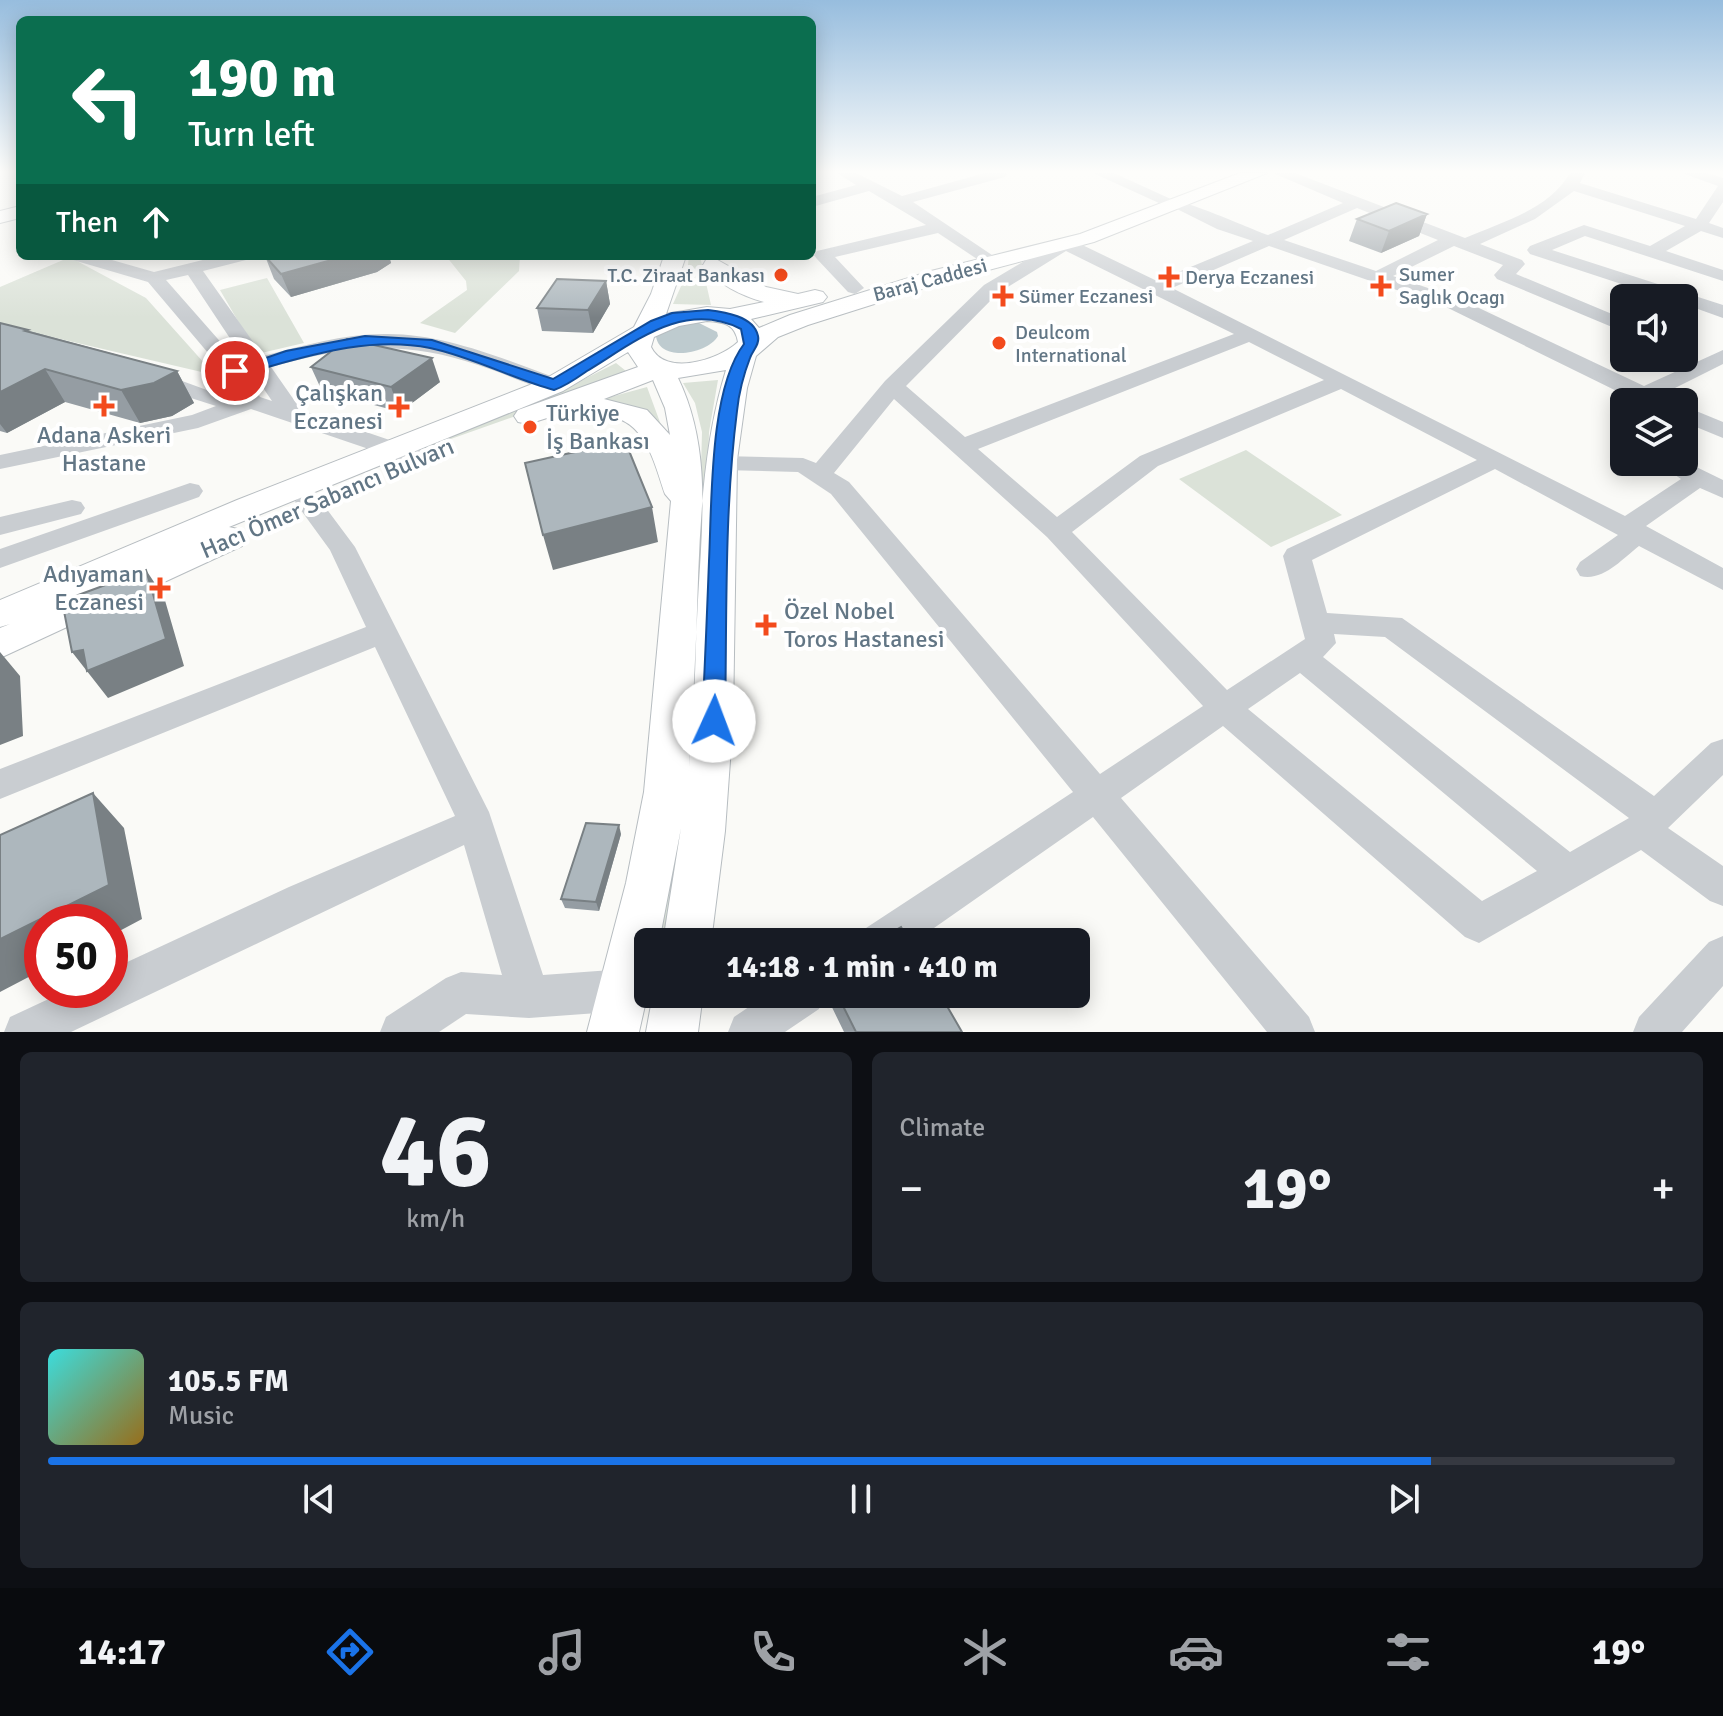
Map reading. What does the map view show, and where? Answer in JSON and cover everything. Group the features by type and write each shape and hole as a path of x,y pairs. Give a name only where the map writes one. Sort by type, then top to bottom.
{"main road":[{"name":"Baraj Caddesi","path":"644,332 656,324 690,314 728,317 855,288 1104,221"},
{"name":"Baraj Caddesi","path":"660,367 699,370 717,367 744,353 769,332 838,307 939,276 1066,244 1124,221"},
{"path":"613,1032 625,990 665,792 687,509 687,451 679,408 660,367 646,360 639,351 638,342 666,290 674,260"},
{"path":"714,260 739,285 759,295 816,297"},
{"path":"689,928 706,811 714,721 722,463 732,389 744,353 751,344 747,327 728,317 714,260"},
{"name":"Hacı Ömer Sabancı Bulvarı","path":"0,614 402,453 554,385 644,332"},
{"name":"Hacı Ömer Sabancı Bulvarı","path":"0,644 308,502 402,453 531,415 616,386 660,367"},
{"path":"531,415 584,408 626,409 652,426 687,509"},
{"path":"672,1032 676,1008"}],"street":[{"path":"932,221 983,255"},
{"path":"1214,221 1453,303 1630,388"},
{"path":"1157,288 1316,221"},
{"path":"1403,221 1516,264 1503,275 1610,320"},
{"path":"1377,277 1510,221"},
{"path":"1690,221 1723,233"},
{"path":"1652,252 1703,221"},
{"path":"855,288 823,255 941,227"},
{"path":"1641,284 1536,250 1584,230 1723,276"},
{"path":"819,475 893,386 991,289 1066,244 1251,334 1722,579"},
{"path":"93,260 154,278 224,260"},
{"path":"192,268 292,414"},
{"path":"154,278 235,371 249,398"},
{"path":"1698,303 1723,312"},
{"path":"961,447 1251,334"},
{"path":"235,371 292,354 365,340 432,344 554,385"},
{"path":"1698,354 1718,359"},
{"path":"1668,388 1718,359"},
{"path":"135,373 213,400 249,398 402,453"},
{"path":"1056,531 1149,461 1341,381"},
{"path":"893,386 1056,531 1224,708 1479,924 1649,823 1723,753"},
{"path":"0,462 198,421 249,398"},
{"path":"1698,419 1723,431"},
{"path":"900,928 1321,643 1297,556 1495,460"},
{"path":"722,463 803,465 840,488 1294,1032"},
{"path":"1695,476 1723,490"},
{"path":"1590,569 1632,530 1699,478"},
{"path":"0,559 190,491"},
{"path":"308,502 342,547 476,823 529,997"},
{"path":"0,526 72,508"},
{"path":"1315,623 1392,626 1649,823 1723,888"},
{"path":"0,784 385,631"},
{"path":"1301,656 1566,872"},
{"path":"25,1032 303,900 476,823"},
{"path":"1654,1032 1723,956"},
{"path":"401,1032 461,993 529,997 625,990"},
{"path":"749,1032 784,1008"}],"shaded area":[{"path":"63,260 75,260 146,298 205,364 206,373 0,325 0,287"},
{"path":"449,260 520,260 519,271 455,333 420,323 467,290 466,281"},
{"path":"689,260 701,260 711,305 673,304 687,273"},
{"path":"267,278 304,343 257,354 220,290"},
{"path":"697,322 717,332 718,336 705,347 674,353 659,344 656,336 668,327"},
{"path":"616,363 631,375 431,446 428,443 559,392"},
{"path":"718,380 709,432 703,683 670,928 660,928 681,816 697,624 702,432 695,403 683,383"},
{"path":"647,387 661,425 630,405 585,404"},
{"path":"1246,450 1342,515 1271,547 1179,479"}],"building":[{"path":"1363,221 1411,221 1389,231"},
{"path":"269,260 332,260 281,274"},
{"path":"557,279 606,281 588,310 537,308"},
{"path":"0,323 177,371 154,383 121,390 45,369 0,392"},
{"path":"347,339 432,358 391,387 311,367"},
{"path":"625,441 652,507 543,535 525,463"},
{"path":"146,570 166,639 87,671 83,650 72,652 62,601"},
{"path":"93,793 109,885 71,904 24,904 24,927 0,939 0,835"},
{"path":"586,823 619,825 596,902 561,899"},
{"path":"844,1008 948,1008 962,1032 856,1032"}],"place":[{"name":"T.C. Ziraat Bankası","path":"781,275"},
{"name":"Derya Eczanesi","path":"1169,277"},
{"name":"Sumer Saglık Ocagı","path":"1381,286"},
{"name":"Sümer Eczanesi","path":"1003,296"},
{"name":"Deulcom International","path":"999,343"},
{"name":"Adana Askeri Hastane","path":"104,406"},
{"name":"Çalışkan Eczanesi","path":"399,407"},
{"name":"Türkiye İş Bankası","path":"530,427"},
{"name":"Adıyaman Eczanesi","path":"160,588"},
{"name":"Özel Nobel Toros Hastanesi","path":"766,625"}],"route":[{"path":"235,371 292,354 365,340 432,344 554,385 672,317 690,314 724,316 747,327 751,344 744,353 732,389 722,463 714,721"}]}
